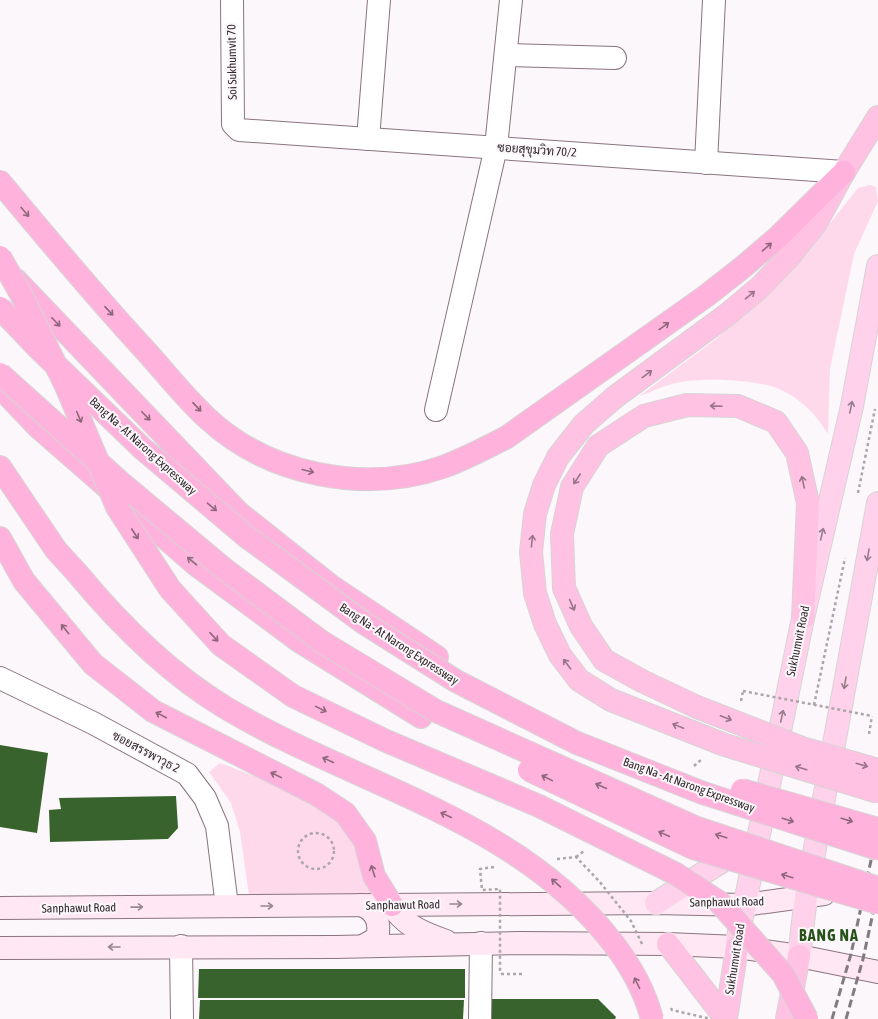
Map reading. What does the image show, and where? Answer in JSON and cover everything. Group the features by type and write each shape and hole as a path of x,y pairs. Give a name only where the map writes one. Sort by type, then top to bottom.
{"highway":[{"path":"878,117 844,172 816,223 788,258 759,288 728,314 615,397 584,424 558,457 544,485 535,514 531,552 535,593 544,624 560,655 579,680 611,700 725,745 878,792"},
{"path":"0,182 104,306 207,418 242,444 277,461 325,475 353,479 382,479 443,467 478,452 513,433 693,305 743,267 777,238 844,172"},
{"path":"0,256 22,296 66,386 117,506 170,589 221,645 293,696 384,740 540,806 676,874 720,902 783,974 807,1019"},
{"path":"0,263 239,513 331,586 447,664 579,730 711,782 878,829"},
{"name":"Bang Na - At Narong Expressway","path":"0,308 36,346 143,449 247,537 364,623 456,681 577,743 703,793 878,849"},
{"path":"0,374 120,482 222,568 322,642 436,711 697,828 878,888"},
{"path":"0,387 38,427 195,564 299,641 421,717 693,848 878,903"},
{"path":"802,618 808,502 797,454 776,422 738,406 687,405 644,416 598,446 572,487 562,534 564,588 581,626 604,660 642,681 697,707 802,748 878,770"},
{"path":"0,467 56,550 112,615 151,652 185,679 225,707 296,745 451,817 506,848 552,880 594,919 626,961 649,1006 652,1019"},
{"path":"0,538 24,580 93,664 153,711 316,794 345,813 365,841 374,876 392,905"},
{"path":"668,944 726,1019"},
{"name":"Sukhumvit Road","path":"726,1019 736,947"},
{"path":"787,1019 799,956"}],"main road":[{"name":"Sukhumvit Road","path":"736,947 802,618 852,406 878,266"},
{"path":"799,956 806,897 878,503"},
{"path":"656,903 757,839"},
{"name":"Sanphawut Road","path":"0,908 579,903 744,905 806,897 878,884"},
{"path":"361,905 369,908 377,919 379,929 377,938 363,946"},
{"path":"392,905 399,915 419,930 453,944"},
{"path":"0,948 363,946 481,943 668,944 736,947 799,956 878,972"}],"street":[{"name":"Soi Sukhumvit 70","path":"232,0 233,124"},
{"path":"368,139 379,0"},
{"path":"436,410 496,147 512,0"},
{"path":"706,163 714,0"},
{"path":"506,55 614,58"},
{"name":"ซอยสุขุมวิท 70/2","path":"233,124 239,130 844,172"},
{"name":"ซอยสรรพาวุธ 2","path":"0,678 93,723 186,774 206,798 217,826 227,906"},
{"path":"480,1019 481,943"},
{"path":"181,946 182,1019"}],"path":[{"path":"743,691 872,716 869,734"},
{"path":"312,833 319,833 330,839 334,844 335,852 331,864 321,870 314,870 303,864 298,852 302,840 312,833"},
{"path":"480,869 482,890 500,889 500,974 523,974"}],"shaded area":[{"path":"870,185 876,187 878,201 854,254 830,369 828,434 813,413 801,402 779,389 757,383 728,380 686,381 657,389 638,397 716,339 795,267 858,188"},
{"path":"220,763 287,788 352,830 374,897 249,895 240,832 231,803 209,772"}],"building":[{"path":"0,745 48,753 37,833 0,827"},
{"path":"176,796 178,828 168,839 50,842 49,810 61,809 59,798"},
{"path":"199,969 465,969 465,998 198,998"},
{"path":"492,999 598,999 616,1017 615,1019 492,1019"},
{"path":"200,1000 464,1000 463,1019 199,1019"}],"railway":[{"path":"832,1019 851,954 876,837 878,817"},
{"path":"846,1019 863,959 878,890"}],"district":[{"name":"BANG NA","path":"829,935"}]}
